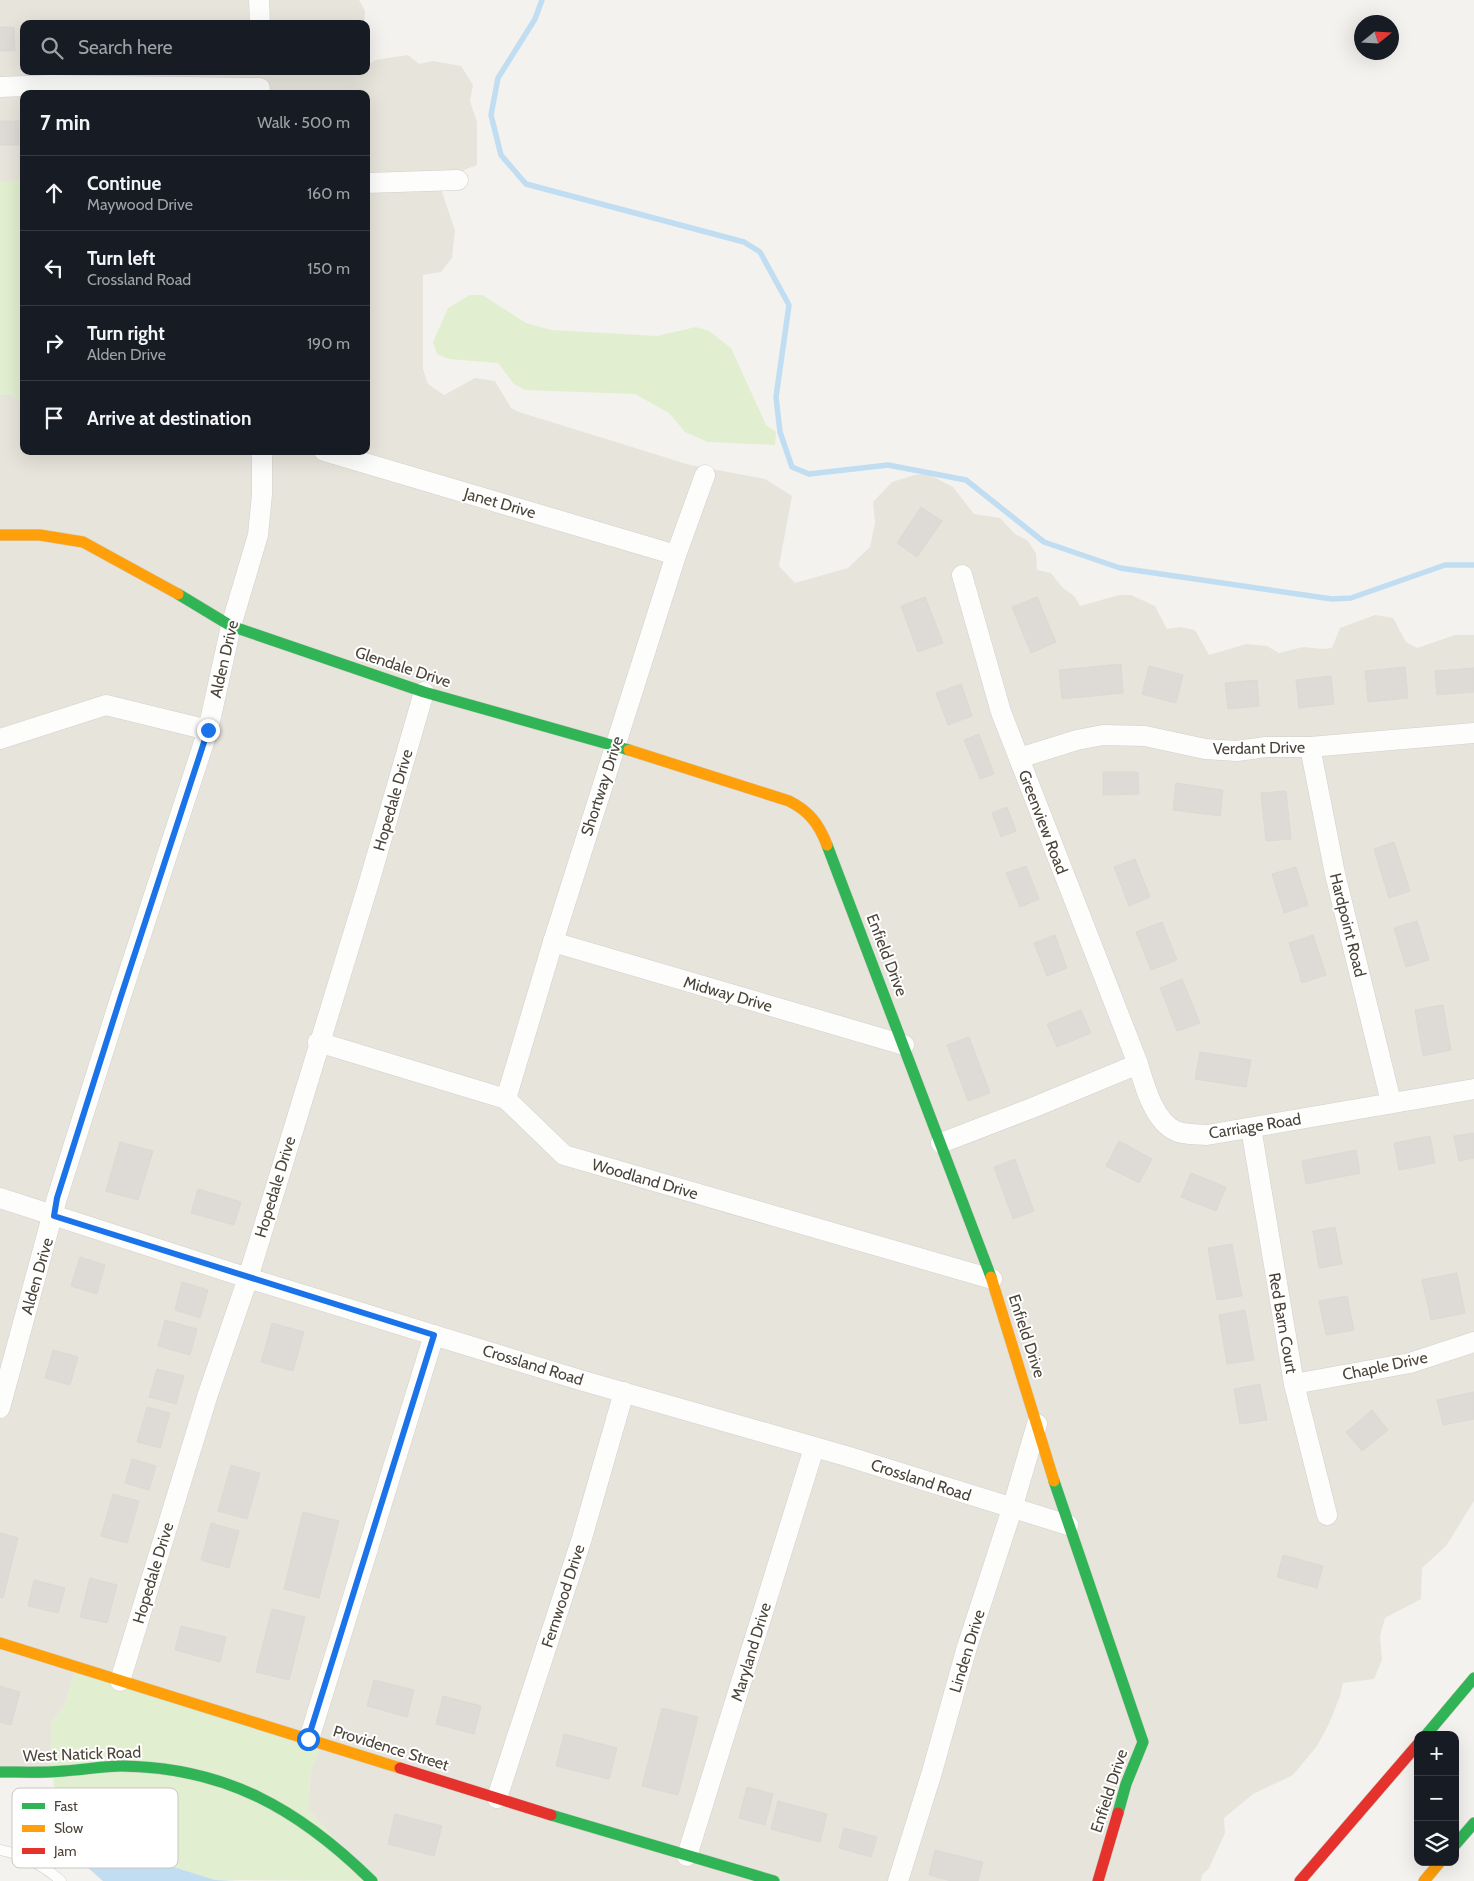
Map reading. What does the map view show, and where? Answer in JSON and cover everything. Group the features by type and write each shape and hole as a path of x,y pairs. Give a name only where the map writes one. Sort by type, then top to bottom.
{"main road":[{"name":"Glendale Drive","path":"0,535 47,536 83,542 231,626 424,692 615,746 789,800 808,811"},
{"name":"Enfield Drive","path":"808,811 820,828 992,1279 1068,1525 1140,1730 1143,1742 1126,1784 1098,1881"},
{"name":"Providence Street","path":"0,1643 497,1798 774,1881"},
{"path":"1429,1731 1474,1678"},
{"path":"1300,1881 1414,1749"},
{"name":"West Natick Road","path":"0,1772 57,1772 100,1767 144,1767 205,1776 240,1789 288,1811 307,1823 343,1852 372,1881"},
{"path":"1459,1840 1474,1823"},
{"path":"1424,1881 1437,1866"}],"street":[{"path":"259,0 260,20"},
{"path":"0,87 260,84"},
{"path":"370,183 458,180"},
{"name":"Alden Drive","path":"0,1408 54,1216 57,1198 208,730 231,626 258,535 262,494 262,455"},
{"name":"Janet Drive","path":"338,455 676,555"},
{"name":"Shortway Drive","path":"506,1100 553,942 615,746 676,555 705,475"},
{"name":"Greenview Road","path":"962,575 1001,712 1138,1064"},
{"name":"Hopedale Drive","path":"120,1681 208,1394 248,1278 318,1042 370,879 424,692"},
{"path":"0,739 106,704 208,730"},
{"name":"Verdant Drive","path":"1019,758 1077,740 1103,735 1145,736 1205,749 1237,751 1266,747 1310,747 1474,733"},
{"name":"Hardpoint Road","path":"1310,747 1335,874 1391,1102"},
{"name":"Midway Drive","path":"553,942 904,1045"},
{"name":"Woodland Drive","path":"318,1042 506,1100 564,1155 992,1279"},
{"path":"941,1143 1024,1112 1138,1064"},
{"name":"Carriage Road","path":"1138,1064 1148,1098 1169,1127 1177,1132 1207,1135 1474,1089"},
{"name":"Red Barn Court","path":"1250,1128 1294,1384 1327,1515"},
{"name":"Crossland Road","path":"0,1198 248,1278 434,1335 846,1456 1068,1525"},
{"path":"308,1739 434,1335"},
{"name":"Chaple Drive","path":"1294,1384 1410,1363 1474,1342"},
{"name":"Fernwood Drive","path":"497,1798 582,1538 624,1392"},
{"name":"Linden Drive","path":"898,1881 932,1772 967,1647 1012,1509 1037,1422"},
{"name":"Maryland Drive","path":"687,1856 814,1448"}],"lane":[{"path":"46,1868 61,1881"}],"shaded area":[{"path":"0,0 359,0 365,11 364,20 20,20 20,75 370,75 370,63 375,60 408,55 419,64 433,61 461,66 473,85 470,101 477,122 477,165 449,176 443,185 442,192 455,230 452,258 441,272 423,275 423,369 428,384 444,395 475,378 495,381 511,408 519,412 690,465 765,479 792,496 779,566 795,583 848,568 870,547 875,523 873,502 892,482 915,475 928,474 953,487 974,514 1000,518 1015,534 1027,540 1036,553 1037,570 1051,573 1062,587 1075,597 1080,606 1119,595 1131,595 1155,606 1167,629 1180,627 1195,630 1209,655 1246,644 1267,646 1279,653 1303,647 1332,648 1340,628 1375,615 1393,618 1406,642 1417,648 1455,635 1474,635 1474,1501 1446,1546 1422,1568 1421,1599 1385,1618 1380,1636 1382,1660 1374,1679 1343,1683 1329,1724 1317,1746 1293,1775 1253,1794 1224,1818 1225,1833 1209,1868 1202,1875 1201,1881 373,1881 308,1809 311,1770 321,1746 76,1668 64,1706 51,1723 51,1771 0,1772 0,395 8,394 20,402 20,455 370,455 370,90 20,90 20,180 0,182"}],"green space":[{"path":"20,179 20,402 8,394 0,395 0,182"},
{"path":"470,295 482,295 526,323 551,330 657,336 696,327 709,331 731,348 766,425 776,432 775,445 708,442 685,432 669,413 635,394 525,390 514,384 498,363 449,359 437,354 433,342 448,308"},
{"path":"76,1668 321,1746 311,1770 308,1809 373,1881 215,1880 177,1868 178,1788 54,1788 51,1771 51,1723 64,1706"}],"water":[{"path":"88,1868 177,1868 215,1880 236,1881 103,1881"}],"building":[{"path":"0,27 14,27 15,51 0,51"},
{"path":"0,121 19,121 19,145 0,145"},
{"path":"921,507 942,521 917,557 897,543"},
{"path":"925,597 943,643 918,652 901,606"},
{"path":"1037,597 1056,642 1031,653 1012,607"},
{"path":"1121,664 1123,693 1062,699 1059,670"},
{"path":"1149,666 1183,675 1176,703 1142,694"},
{"path":"1405,667 1408,698 1368,702 1365,671"},
{"path":"1474,668 1474,692 1437,695 1435,671"},
{"path":"1331,676 1334,704 1299,708 1296,680"},
{"path":"1257,680 1259,706 1228,709 1225,683"},
{"path":"961,684 972,716 948,725 936,693"},
{"path":"979,734 994,774 980,779 964,740"},
{"path":"1103,772 1138,772 1139,794 1103,795"},
{"path":"1176,783 1223,790 1220,816 1173,810"},
{"path":"1286,791 1291,839 1266,841 1261,793"},
{"path":"1007,807 1016,831 1001,837 992,813"},
{"path":"1394,842 1410,891 1389,898 1374,849"},
{"path":"1135,859 1150,897 1129,906 1114,867"},
{"path":"1026,866 1039,899 1020,907 1006,873"},
{"path":"1296,867 1308,905 1284,913 1272,874"},
{"path":"1417,921 1429,960 1406,967 1394,928"},
{"path":"1162,922 1177,960 1151,970 1136,932"},
{"path":"1055,935 1067,968 1047,976 1034,943"},
{"path":"1313,935 1326,975 1302,983 1289,943"},
{"path":"1182,979 1200,1023 1177,1031 1160,988"},
{"path":"1443,1005 1451,1050 1423,1056 1415,1010"},
{"path":"1081,1010 1091,1033 1057,1047 1047,1024"},
{"path":"969,1037 990,1093 968,1101 947,1045"},
{"path":"1200,1052 1251,1060 1246,1087 1195,1079"},
{"path":"1474,1133 1474,1158 1459,1161 1454,1136"},
{"path":"1430,1136 1435,1163 1399,1170 1394,1143"},
{"path":"1119,1141 1152,1159 1139,1183 1106,1166"},
{"path":"120,1142 153,1151 138,1200 106,1191"},
{"path":"1356,1150 1360,1173 1306,1184 1302,1161"},
{"path":"1015,1159 1034,1211 1013,1219 994,1167"},
{"path":"1191,1173 1226,1187 1216,1211 1181,1197"},
{"path":"198,1189 241,1202 234,1225 191,1213"},
{"path":"1335,1227 1342,1264 1319,1268 1313,1231"},
{"path":"1232,1244 1242,1296 1217,1300 1208,1248"},
{"path":"80,1257 105,1265 97,1294 71,1286"},
{"path":"1457,1273 1465,1313 1431,1320 1422,1280"},
{"path":"182,1282 208,1290 200,1318 175,1310"},
{"path":"1347,1296 1354,1330 1326,1335 1319,1301"},
{"path":"1245,1310 1254,1360 1227,1364 1219,1315"},
{"path":"165,1320 197,1329 190,1355 158,1346"},
{"path":"272,1323 304,1332 293,1371 261,1362"},
{"path":"53,1350 78,1357 70,1385 45,1378"},
{"path":"157,1369 184,1376 176,1404 149,1397"},
{"path":"1260,1384 1267,1420 1240,1424 1234,1389"},
{"path":"1474,1392 1474,1419 1443,1425 1437,1400"},
{"path":"147,1407 170,1413 160,1448 137,1442"},
{"path":"1372,1410 1388,1430 1362,1451 1346,1432"},
{"path":"132,1459 156,1466 149,1490 125,1483"},
{"path":"231,1465 260,1473 247,1519 218,1511"},
{"path":"113,1494 139,1501 127,1543 101,1536"},
{"path":"303,1512 339,1521 319,1598 284,1589"},
{"path":"211,1523 239,1531 229,1568 201,1560"},
{"path":"0,1533 18,1538 3,1598 0,1597"},
{"path":"1283,1555 1323,1566 1317,1588 1277,1577"},
{"path":"90,1578 117,1585 107,1623 80,1617"},
{"path":"34,1580 65,1588 58,1613 28,1606"},
{"path":"272,1609 305,1617 289,1680 256,1672"},
{"path":"181,1626 226,1637 220,1662 175,1650"},
{"path":"374,1680 414,1690 407,1717 367,1706"},
{"path":"0,1686 20,1692 11,1725 0,1722"},
{"path":"443,1696 481,1706 474,1734 436,1724"},
{"path":"662,1708 698,1717 678,1795 642,1786"},
{"path":"564,1734 617,1748 609,1779 556,1766"},
{"path":"747,1787 773,1794 765,1825 739,1818"},
{"path":"778,1801 827,1814 820,1842 771,1829"},
{"path":"395,1814 442,1826 434,1856 388,1844"},
{"path":"844,1828 877,1837 871,1857 839,1848"},
{"path":"935,1850 983,1862 978,1881 951,1881 929,1875"}],"waterway":[{"path":"542,0 535,19 498,78 491,115 501,155 526,184 744,242 760,252 789,305 776,397 780,432 792,467 809,474 888,465 966,480 1044,542 1120,568 1332,599 1351,598 1445,565 1474,565"}],"traffic: fast":[{"path":"178,594 231,626 424,692 629,750"},
{"path":"827,845 991,1277"},
{"path":"1054,1481 1143,1742 1126,1784 1118,1813"},
{"path":"1429,1731 1474,1678"},
{"path":"0,1772 56,1772 121,1766 159,1768 194,1774 227,1784 258,1797 288,1813 345,1855 372,1881"},
{"path":"551,1815 774,1881"},
{"path":"1459,1840 1474,1823"}],"traffic: slow":[{"path":"0,535 40,535 83,542 178,594"},
{"path":"629,750 789,801 813,819 827,845"},
{"path":"991,1277 1054,1481"},
{"path":"0,1643 400,1768"},
{"path":"1424,1881 1437,1866"}],"traffic: jam":[{"path":"1300,1881 1414,1749"},
{"path":"400,1768 551,1815"},
{"path":"1098,1881 1118,1813"}],"route":[{"path":"208,730 121,996 57,1198 54,1216 434,1335 308,1739"}]}
